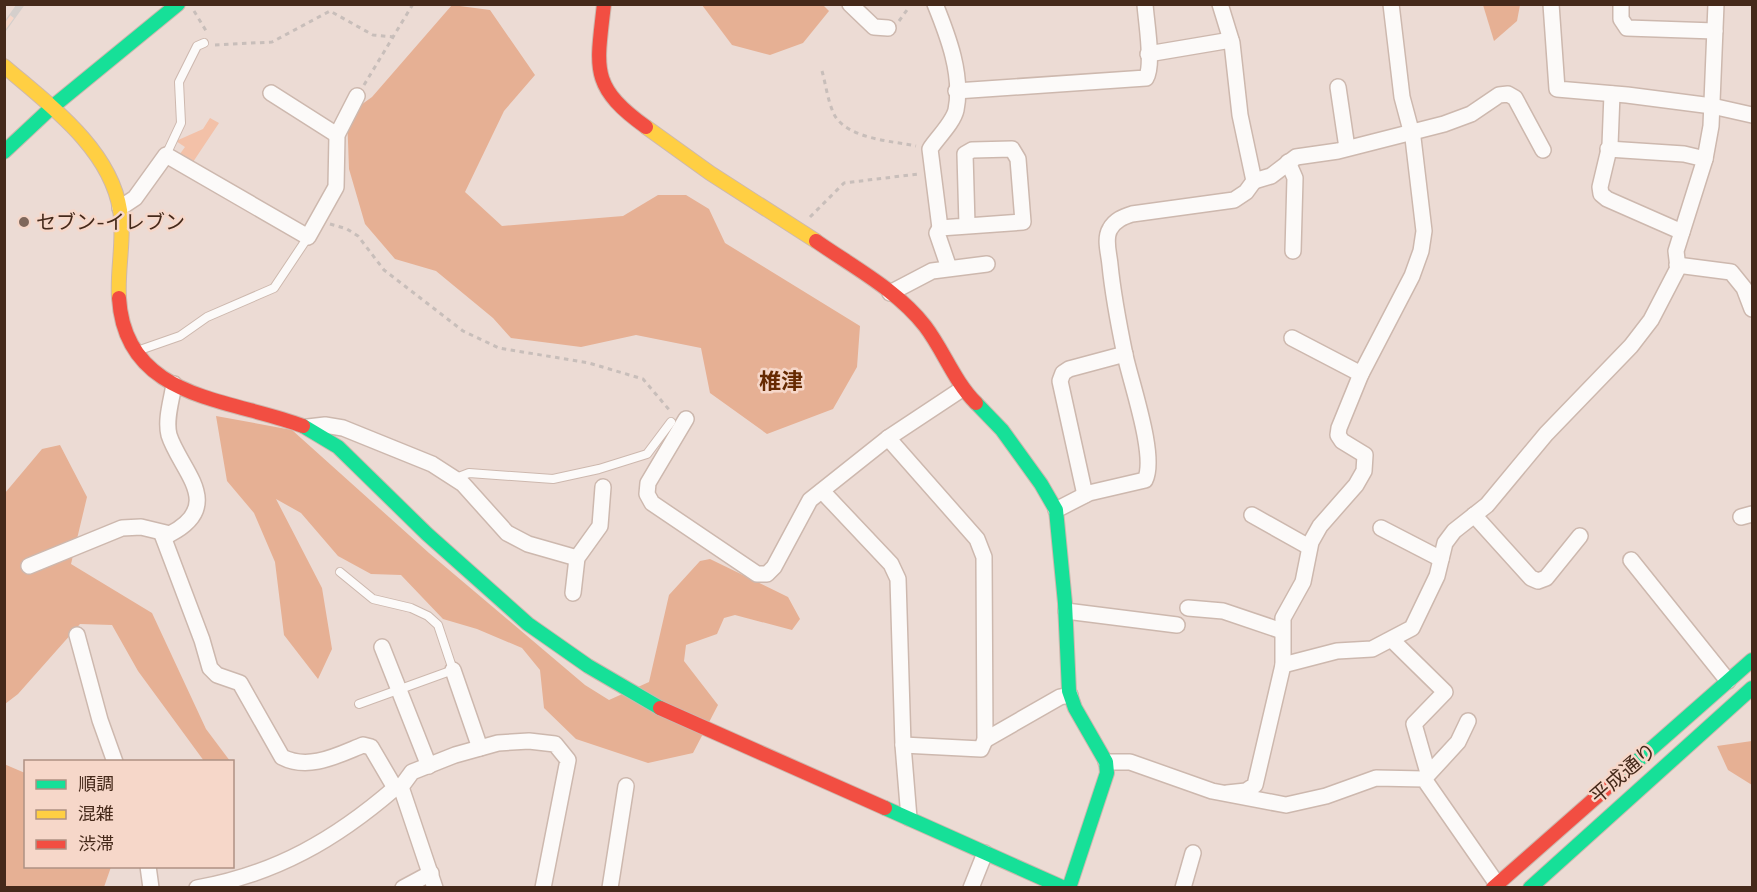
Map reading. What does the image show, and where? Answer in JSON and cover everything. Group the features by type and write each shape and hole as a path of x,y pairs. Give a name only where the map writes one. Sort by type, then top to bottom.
{"street":[{"path":"4,152 51,108 178,4"},
{"path":"604,4 598,58 605,89 611,98 631,116 710,173 800,230 890,293 926,327 962,389 1002,430 1056,510 1066,611 1070,695 1106,762 1107,773 1069,888"},
{"path":"850,4 874,27 888,28"},
{"path":"935,4 951,43 956,91 956,112 930,149 931,172 940,228 937,233 949,268"},
{"path":"956,91 1146,78 1149,73 1145,4"},
{"path":"1220,4 1231,40 1240,115 1254,181"},
{"path":"1227,793 1246,791 1255,785 1283,665 1282,631 1287,607 1304,582 1309,547 1320,526 1341,504 1364,471 1365,455 1342,441 1338,435 1361,374 1412,276 1421,251 1424,231 1413,133 1402,98 1391,4"},
{"path":"1551,4 1557,90 1712,106 1752,116"},
{"path":"1621,4 1621,19 1627,28 1715,31"},
{"path":"1283,665 1337,651 1372,649 1412,628 1420,616 1437,576 1445,543 1454,531 1487,504 1546,434 1631,346 1651,321 1671,285 1677,265 1676,251 1705,159 1712,106 1716,4"},
{"path":"1148,54 1231,40"},
{"path":"4,66 51,108 94,153 112,183 120,208 118,304 122,323 142,361 174,384 207,400 286,418 308,427 331,441 438,544 540,634 621,687 668,712 1064,888"},
{"path":"1338,87 1347,148"},
{"path":"271,93 338,135"},
{"path":"1056,510 1085,495 1145,480 1149,472 1146,439 1125,354 1107,244 1109,230 1117,220 1132,214 1234,200 1246,192 1254,181 1271,176 1296,157 1413,133 1471,114 1499,96 1508,94 1515,99 1542,150"},
{"path":"1612,94 1608,149 1600,187 1601,194 1607,199 1682,232"},
{"path":"120,208 135,198 166,155 308,237 336,187 338,135 357,96"},
{"path":"940,228 1023,222 1018,159 1012,149 972,150 965,154 968,225"},
{"path":"1608,149 1684,154 1705,159"},
{"path":"1288,162 1294,178 1293,251"},
{"path":"890,293 932,271 987,264"},
{"path":"1677,265 1731,272 1744,288 1752,309"},
{"path":"1292,338 1361,374"},
{"path":"1085,495 1060,381 1063,373 1069,369 1125,354"},
{"path":"29,566 122,528 141,528 170,534 190,520 196,489 170,437 168,425 174,384"},
{"path":"678,420 648,483 646,494 652,502 757,574 767,574 774,567 810,500 888,438 962,389"},
{"path":"308,427 325,425 343,428 432,464 463,484 507,534 528,544 577,558"},
{"path":"888,438 977,539 984,557 985,740 981,749 903,746"},
{"path":"573,593 577,558 600,526 603,487"},
{"path":"822,490 891,564 898,579 903,746 909,818"},
{"path":"1252,515 1309,547"},
{"path":"1474,515 1531,578 1538,581 1546,578 1581,537"},
{"path":"1381,528 1441,559"},
{"path":"162,534 202,640 210,668 217,675 240,683 282,757 291,762 310,763 363,745 371,747 398,787 433,880 403,888"},
{"path":"1631,560 1728,681"},
{"path":"1188,608 1223,611 1282,631"},
{"path":"1066,611 1178,625"},
{"path":"77,635 100,720 114,760"},
{"path":"1392,640 1445,692 1414,724 1426,776 1495,886"},
{"path":"382,647 429,766"},
{"name":"平成通り","path":"1495,886 1752,660"},
{"path":"453,670 480,748"},
{"name":"平成通り","path":"1530,888 1752,688"},
{"path":"985,740 1060,697 1070,695"},
{"path":"1106,762 1130,762 1212,791 1286,806 1326,796 1376,778 1426,776 1451,750 1468,721"},
{"path":"197,888 235,884 305,854 365,815 412,772 498,743 537,742 555,744 568,760 543,888"},
{"path":"609,888 626,786"},
{"path":"971,888 985,853"},
{"path":"1183,888 1193,853"},
{"path":"148,868 152,888"}],"lane":[{"path":"166,155 181,123 179,82 197,46 204,43"},
{"path":"136,351 180,336 207,317 274,288 308,237"},
{"path":"455,479 469,472 553,479 599,469 647,454 678,420"},
{"path":"340,572 373,599 411,608 428,616 438,625 453,670 360,704"}],"path":[{"path":"190,4 209,37 204,43 219,46 272,42 330,11 373,34 394,37"},
{"path":"357,96 413,4"},
{"path":"822,71 834,114 842,125 854,132 930,149"},
{"path":"800,230 824,200 844,183 931,172"},
{"path":"317,221 347,229 358,236 384,270 463,332 499,348 543,358 589,363 643,379 678,420"}],"shaded area":[{"path":"452,5 490,10 535,75 504,111 465,192 502,226 623,216 658,195 686,195 709,209 725,243 860,326 857,367 833,409 767,434 710,393 701,348 636,335 581,347 511,338 493,318 436,271 395,259 365,224 349,169 347,115 372,97"},
{"path":"702,5 823,5 829,11 803,43 770,55 732,45"},
{"path":"1483,5 1520,5 1517,21 1494,41"},
{"path":"210,118 219,123 191,165 177,158 185,147 176,141 203,129"},
{"path":"216,416 292,430 429,553 585,685 609,700 649,682 669,595 700,561 710,559 788,597 800,619 792,630 735,615 724,618 717,634 686,645 684,661 718,705 693,753 648,763 576,739 544,708 540,670 522,648 477,629 443,619 401,575 371,574 338,556 301,513 276,499 322,588 332,649 318,679 284,635 275,562 254,513 227,481"},
{"path":"60,445 87,497 71,564 152,613 206,729 229,760 203,760 138,671 112,625 80,624 18,694 5,704 5,493 42,449"},
{"path":"1752,741 1752,785 1728,770 1717,746"},
{"path":"4,764 24,773 24,868 111,868 104,887 5,887"}],"railway":[{"path":"4,28 21,4"}],"traffic: fast":[{"path":"4,152 51,108 178,4"},
{"path":"976,403 1002,430 1041,484 1056,510 1065,603 1069,691 1075,708 1106,762 1107,773 1069,888"},
{"path":"303,426 338,447 427,534 528,624 588,666 660,708"},
{"path":"1618,778 1752,660"},
{"path":"1530,888 1752,688"},
{"path":"885,808 1064,888"}],"traffic: slow":[{"path":"4,66 75,129 104,167 114,188 120,210 119,298"},
{"path":"646,127 710,173 816,241"}],"traffic: jam":[{"path":"604,4 599,60 601,74 614,99 646,127"},
{"path":"816,241 888,290 914,313 932,336 961,385 976,403"},
{"path":"119,298 126,332 140,357 160,376 186,390 214,400 303,426"},
{"path":"660,708 885,808"},
{"path":"1493,888 1618,778"}],"place":[{"name":"セブン-イレブン","path":"24,222"}],"district":[{"name":"椎津","path":"781,381"}]}
